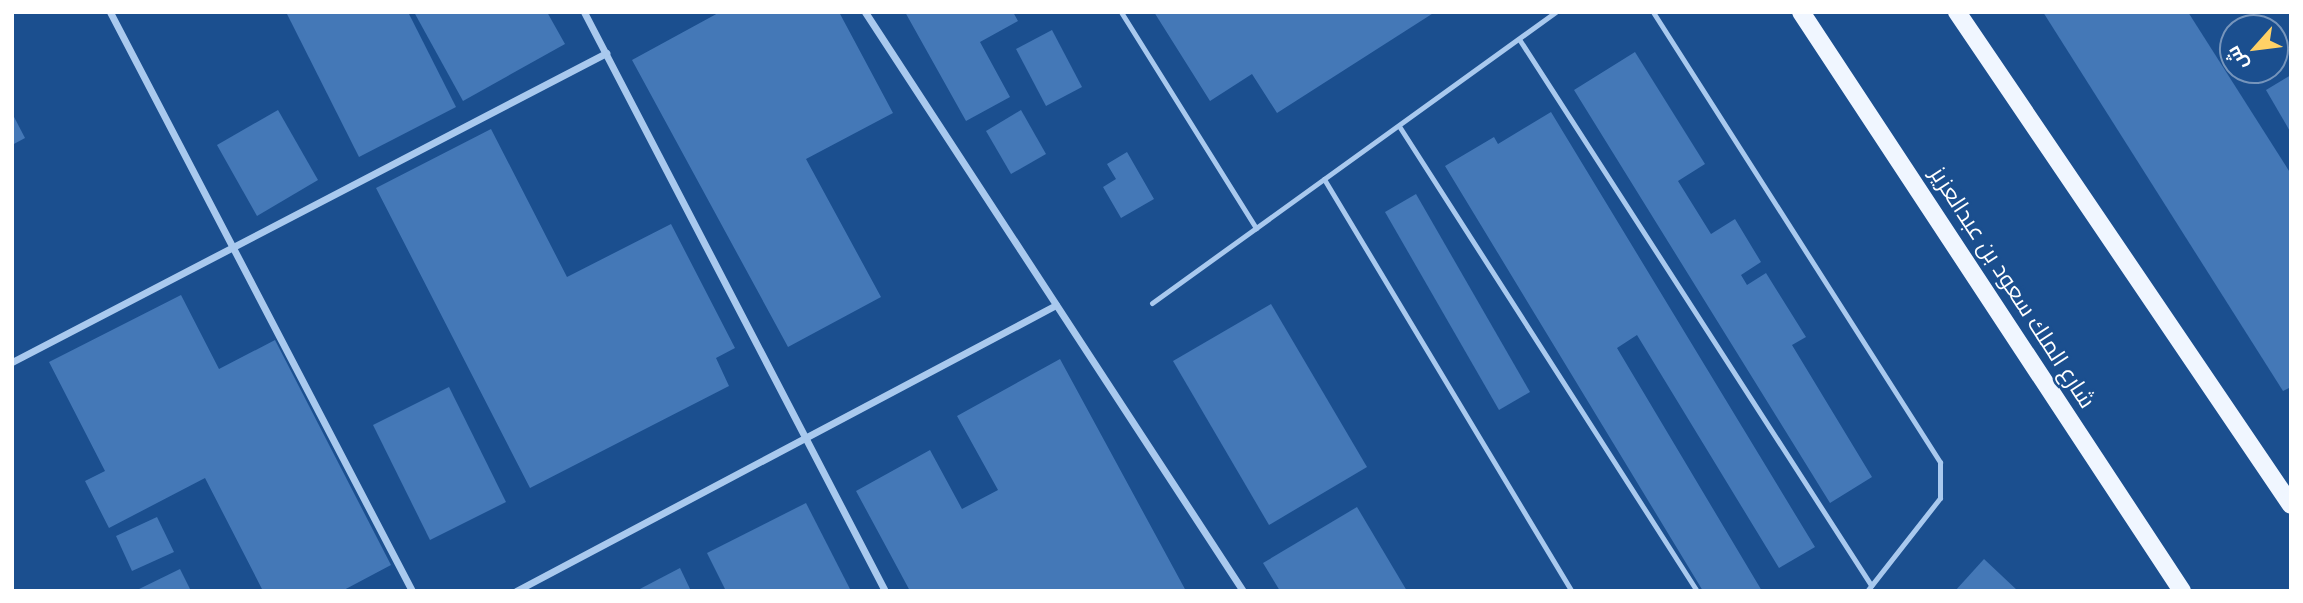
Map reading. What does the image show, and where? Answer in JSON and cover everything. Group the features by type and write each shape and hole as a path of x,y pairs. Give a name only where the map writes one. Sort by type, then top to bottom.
{"main road":[{"name":"شارع الملك سعود بن عبدالعزيز","path":"1801,12 2182,591"},
{"path":"1957,12 2291,505"}],"street":[{"path":"110,12 236,246 412,591"},
{"path":"584,12 886,591"},
{"path":"865,12 1243,591"},
{"path":"12,362 606,53"},
{"path":"516,591 1056,304"}],"lane":[{"path":"1121,12 1256,228"},
{"path":"1152,303 1556,12"},
{"path":"1519,39 1869,588 1940,498 1940,462 1653,12"},
{"path":"1399,126 1697,591"},
{"path":"1324,179 1572,591"}],"building":[{"path":"286,12 408,12 456,107 359,157"},
{"path":"414,12 547,12 565,44 463,101"},
{"path":"720,12 839,12 893,113 806,159 881,297 788,347 632,60"},
{"path":"905,12 1013,12 1018,21 980,42 1010,97 966,121"},
{"path":"1154,12 1435,12 1277,113 1252,74 1210,101"},
{"path":"2043,12 2188,12 2219,61 2219,84 2234,84 2291,174 2291,387 2283,391"},
{"path":"1052,30 1082,87 1046,106 1016,49"},
{"path":"1635,52 1705,164 1678,181 1711,234 1735,219 1761,262 1741,275 1747,285 1766,273 1806,337 1792,345 1872,477 1830,503 1574,90"},
{"path":"2291,75 2291,133 2266,90 2276,84 2289,84"},
{"path":"278,110 318,180 257,216 217,145"},
{"path":"1021,110 1046,154 1011,174 986,131"},
{"path":"1551,112 1815,547 1779,568 1637,335 1617,348 1762,591 1703,591 1445,166 1494,137 1498,144"},
{"path":"12,113 25,138 12,145"},
{"path":"491,129 567,277 671,224 735,348 716,358 729,386 530,488 376,188"},
{"path":"1127,152 1154,199 1121,218 1103,187 1116,179 1107,164"},
{"path":"1416,194 1530,392 1499,410 1385,212"},
{"path":"181,295 219,369 275,340 391,565 342,591 263,591 205,478 109,528 85,481 105,471 49,362"},
{"path":"1271,304 1367,467 1269,525 1173,361"},
{"path":"1060,359 1186,591 910,591 856,491 930,450 962,509 998,490 957,416"},
{"path":"449,387 506,502 430,540 373,425"},
{"path":"806,503 851,591 726,591 707,553"},
{"path":"1357,507 1407,591 1280,591 1263,563"},
{"path":"157,517 174,552 132,571 116,536"},
{"path":"1984,559 2018,591 1955,591"},
{"path":"680,568 691,591 636,591"},
{"path":"180,569 191,591 135,591"}]}
